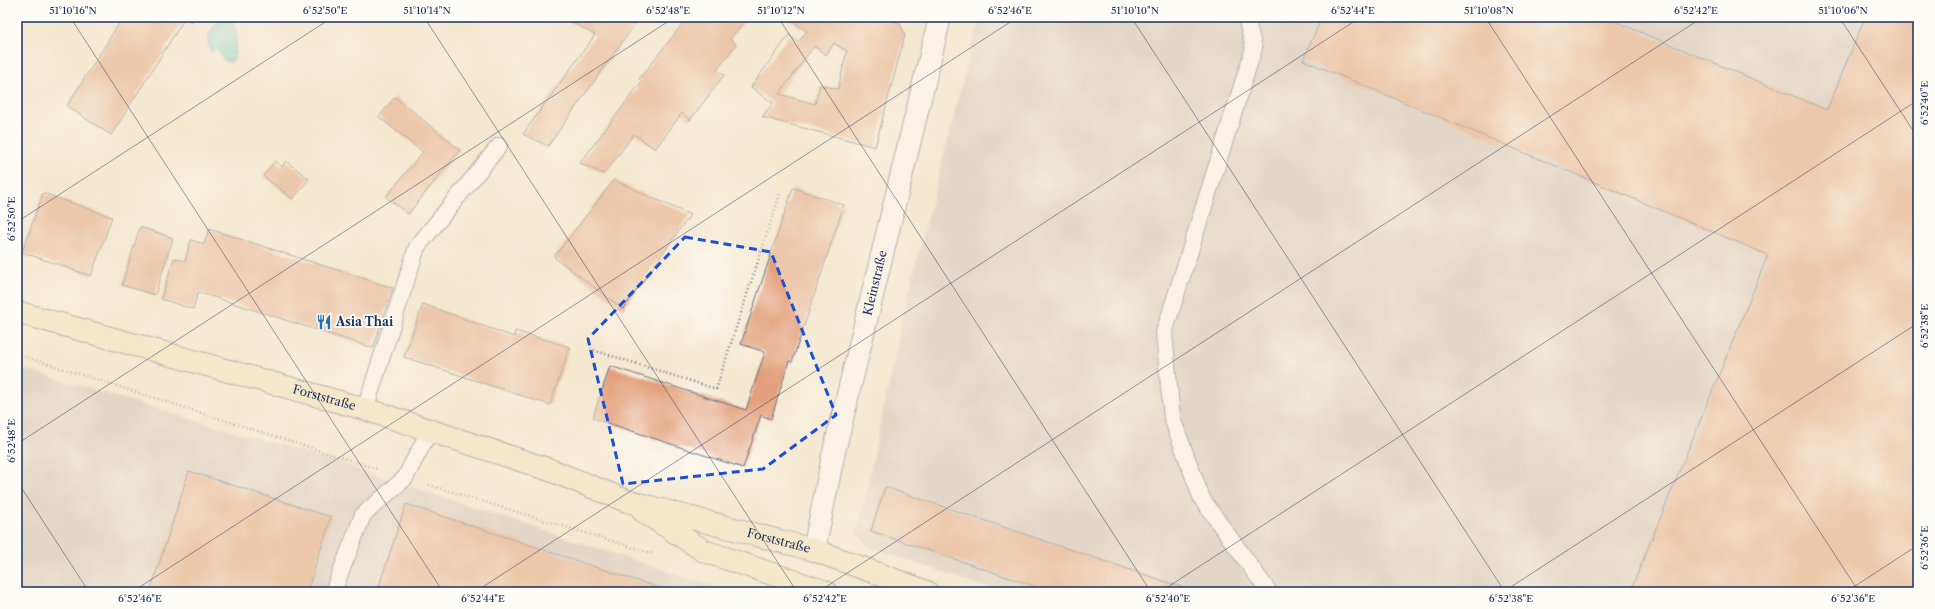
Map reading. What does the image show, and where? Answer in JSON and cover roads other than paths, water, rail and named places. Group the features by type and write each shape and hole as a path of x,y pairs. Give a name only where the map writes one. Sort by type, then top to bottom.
{"main road":[{"name":"Forststraße","path":"17,312 365,409 550,470 627,501 814,550 927,592"},
{"name":"Forststraße","path":"627,501 704,551 826,592"}],"street":[{"name":"Kleinstraße","path":"814,550 833,456 940,17"}],"lane":[{"path":"1246,17 1254,48 1164,333 1172,418 1202,499 1269,592"},
{"path":"365,409 417,247 499,146"},
{"path":"334,592 363,515 405,478 430,430"}],"water":[{"path":"222,17 233,23 237,36 237,44 231,63 224,60 216,49 212,53 208,44 208,39 212,29"}],"place":[{"name":"Asia Thai","path":"324,322"}]}
